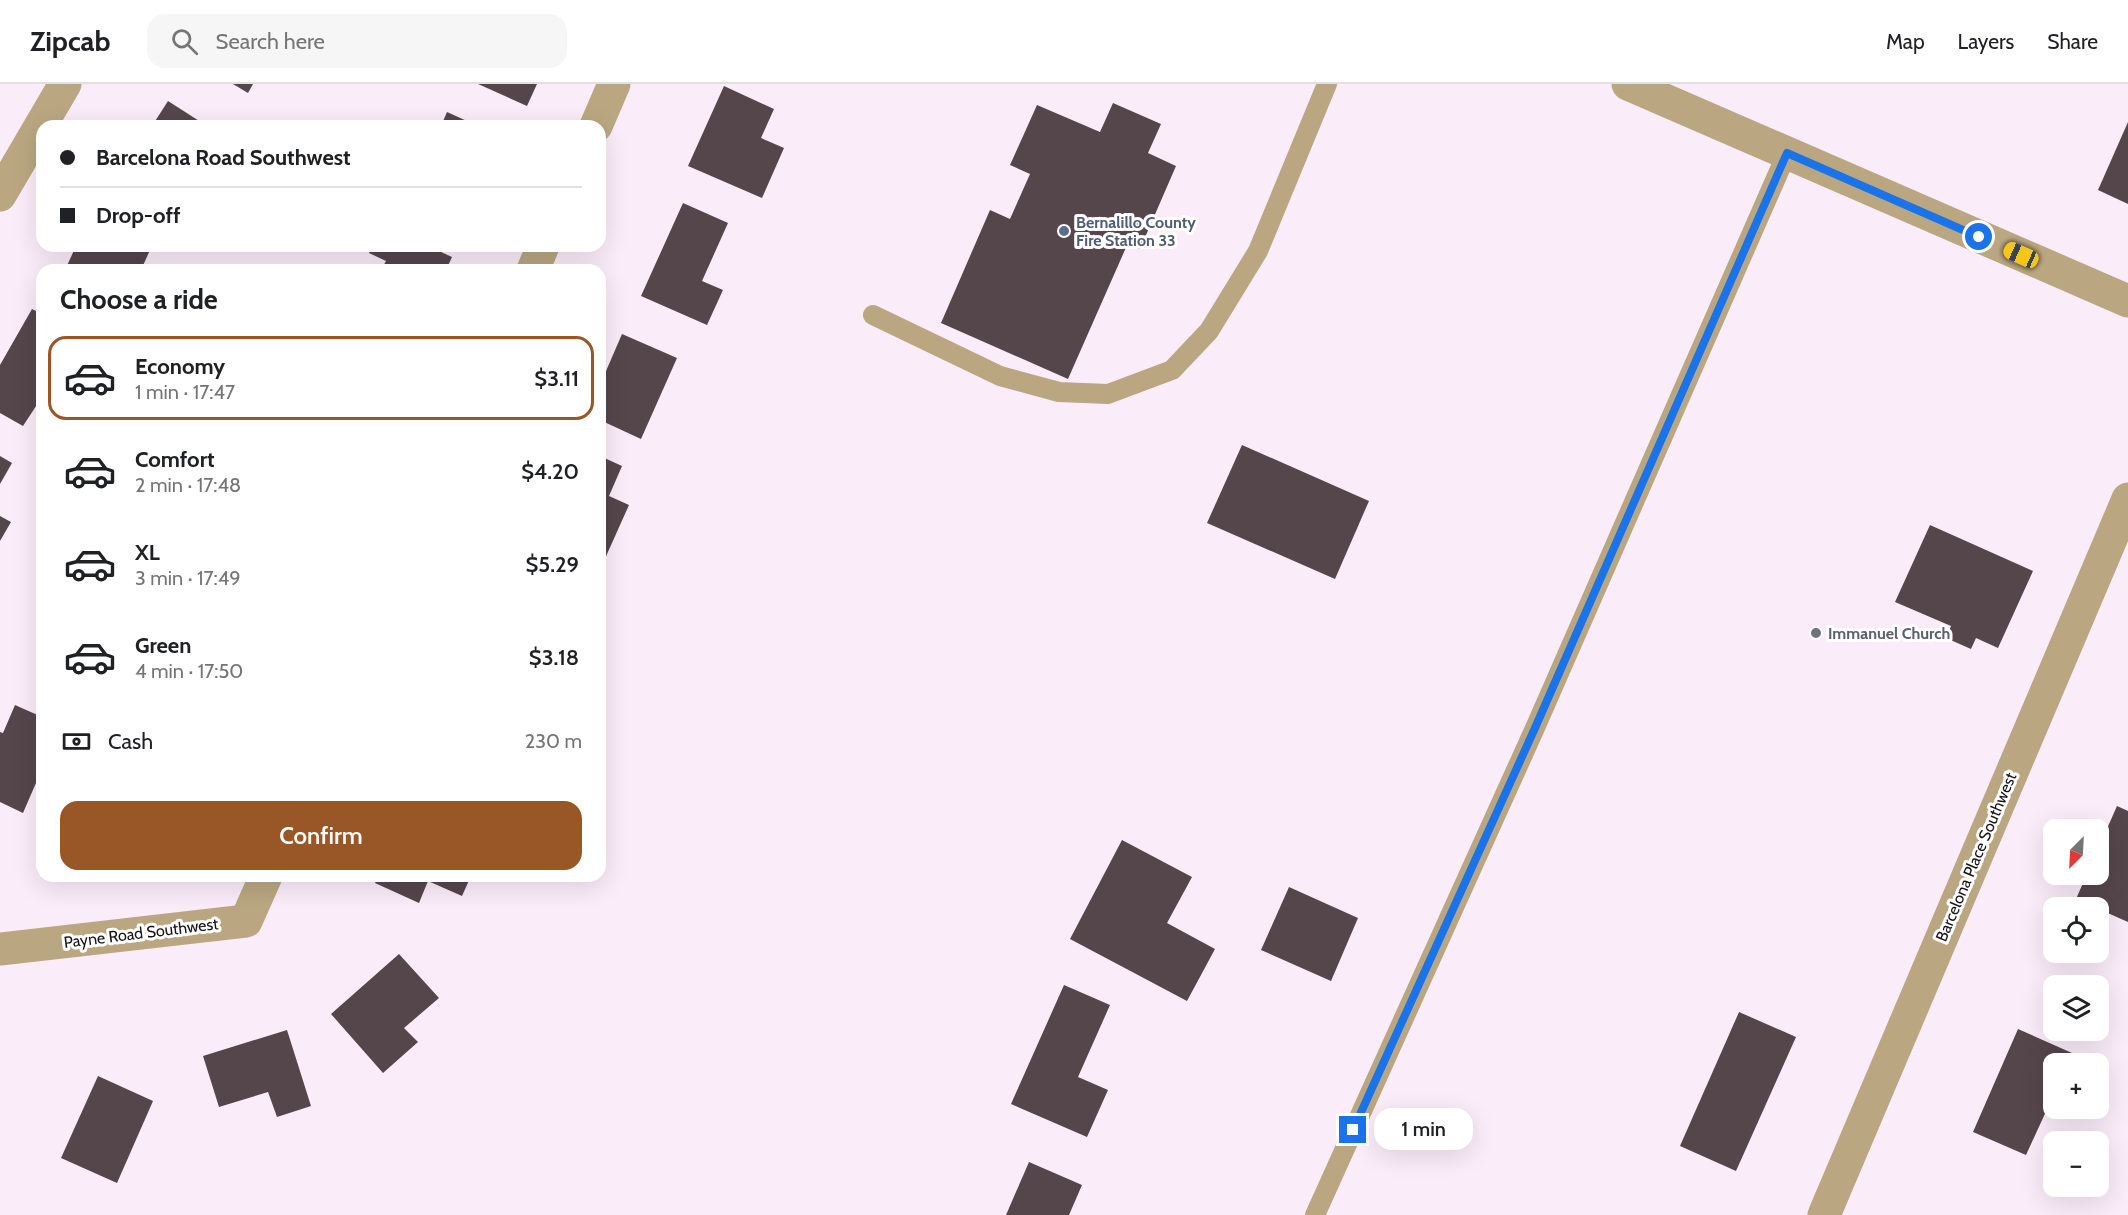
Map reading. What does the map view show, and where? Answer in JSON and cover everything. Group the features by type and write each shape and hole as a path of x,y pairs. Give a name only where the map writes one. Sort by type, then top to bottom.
{"street":[{"path":"44,120 65,84"},
{"path":"599,120 614,84"},
{"path":"1628,84 2128,302"},
{"path":"0,195 36,134"},
{"name":"Barcelona Place Southwest","path":"1824,1215 2128,498"},
{"name":"Payne Road Southwest","path":"1,955 246,921 263,882"}],"lane":[{"path":"873,315 1000,376 1059,392 1108,394 1172,370 1209,331 1258,251 1327,84"},
{"path":"1315,1215 1540,717 1787,153"}],"building":[{"path":"233,84 253,84 248,93"},
{"path":"478,84 537,84 527,106"},
{"path":"724,86 774,109 761,138 784,148 762,198 688,166"},
{"path":"168,101 198,120 156,120"},
{"name":"Bernalillo County Fire Station 33","path":"1113,103 1161,124 1148,153 1176,166 1140,249 1128,243 1068,379 941,323 990,210 1010,219 1030,174 1010,165 1037,105 1100,132"},
{"path":"447,112 465,120 444,120"},
{"path":"2128,122 2128,204 2098,190"},
{"path":"683,203 728,223 702,281 723,290 707,325 641,296"},
{"path":"73,252 149,252 144,264 68,264"},
{"path":"441,252 452,257 449,264 384,264 386,261 369,253"},
{"path":"32,309 36,311 36,406 23,426 0,413 0,365"},
{"path":"622,334 677,358 641,439 606,423 606,371"},
{"path":"1242,445 1369,501 1335,579 1207,523"},
{"path":"0,456 12,463 0,484"},
{"path":"606,459 622,466 609,496 629,505 606,556"},
{"path":"0,516 11,522 0,541"},
{"path":"1930,525 2033,571 1998,648 1976,638 1971,649 1946,638 1951,626 1895,602"},
{"path":"15,705 36,714 36,783 23,813 0,802 0,732 3,733"},
{"path":"2117,806 2128,811 2128,922 2109,914 2109,897 2077,897 2082,885 2109,885 2109,824"},
{"path":"1122,840 1192,877 1167,923 1215,949 1187,1001 1070,939"},
{"path":"375,882 428,882 419,903"},
{"path":"430,882 468,882 462,896"},
{"path":"1289,887 1358,918 1331,981 1261,950"},
{"path":"399,954 439,998 404,1028 418,1042 383,1073 331,1014"},
{"path":"1064,985 1110,1005 1078,1077 1108,1090 1087,1137 1011,1104"},
{"path":"1739,1012 1796,1037 1736,1171 1680,1146"},
{"path":"2018,1029 2072,1053 2043,1053 2043,1118 2026,1155 1973,1132"},
{"path":"287,1030 311,1106 277,1117 268,1092 219,1107 203,1056"},
{"path":"98,1076 153,1101 117,1183 61,1158"},
{"path":"1029,1162 1082,1185 1069,1215 1006,1215"}],"place":[{"name":"Bernalillo County Fire Station 33","path":"1064,231"},
{"name":"Immanuel Church","path":"1816,633"}],"route":[{"path":"1353,1130 1535,728 1787,153 1979,237"}]}
